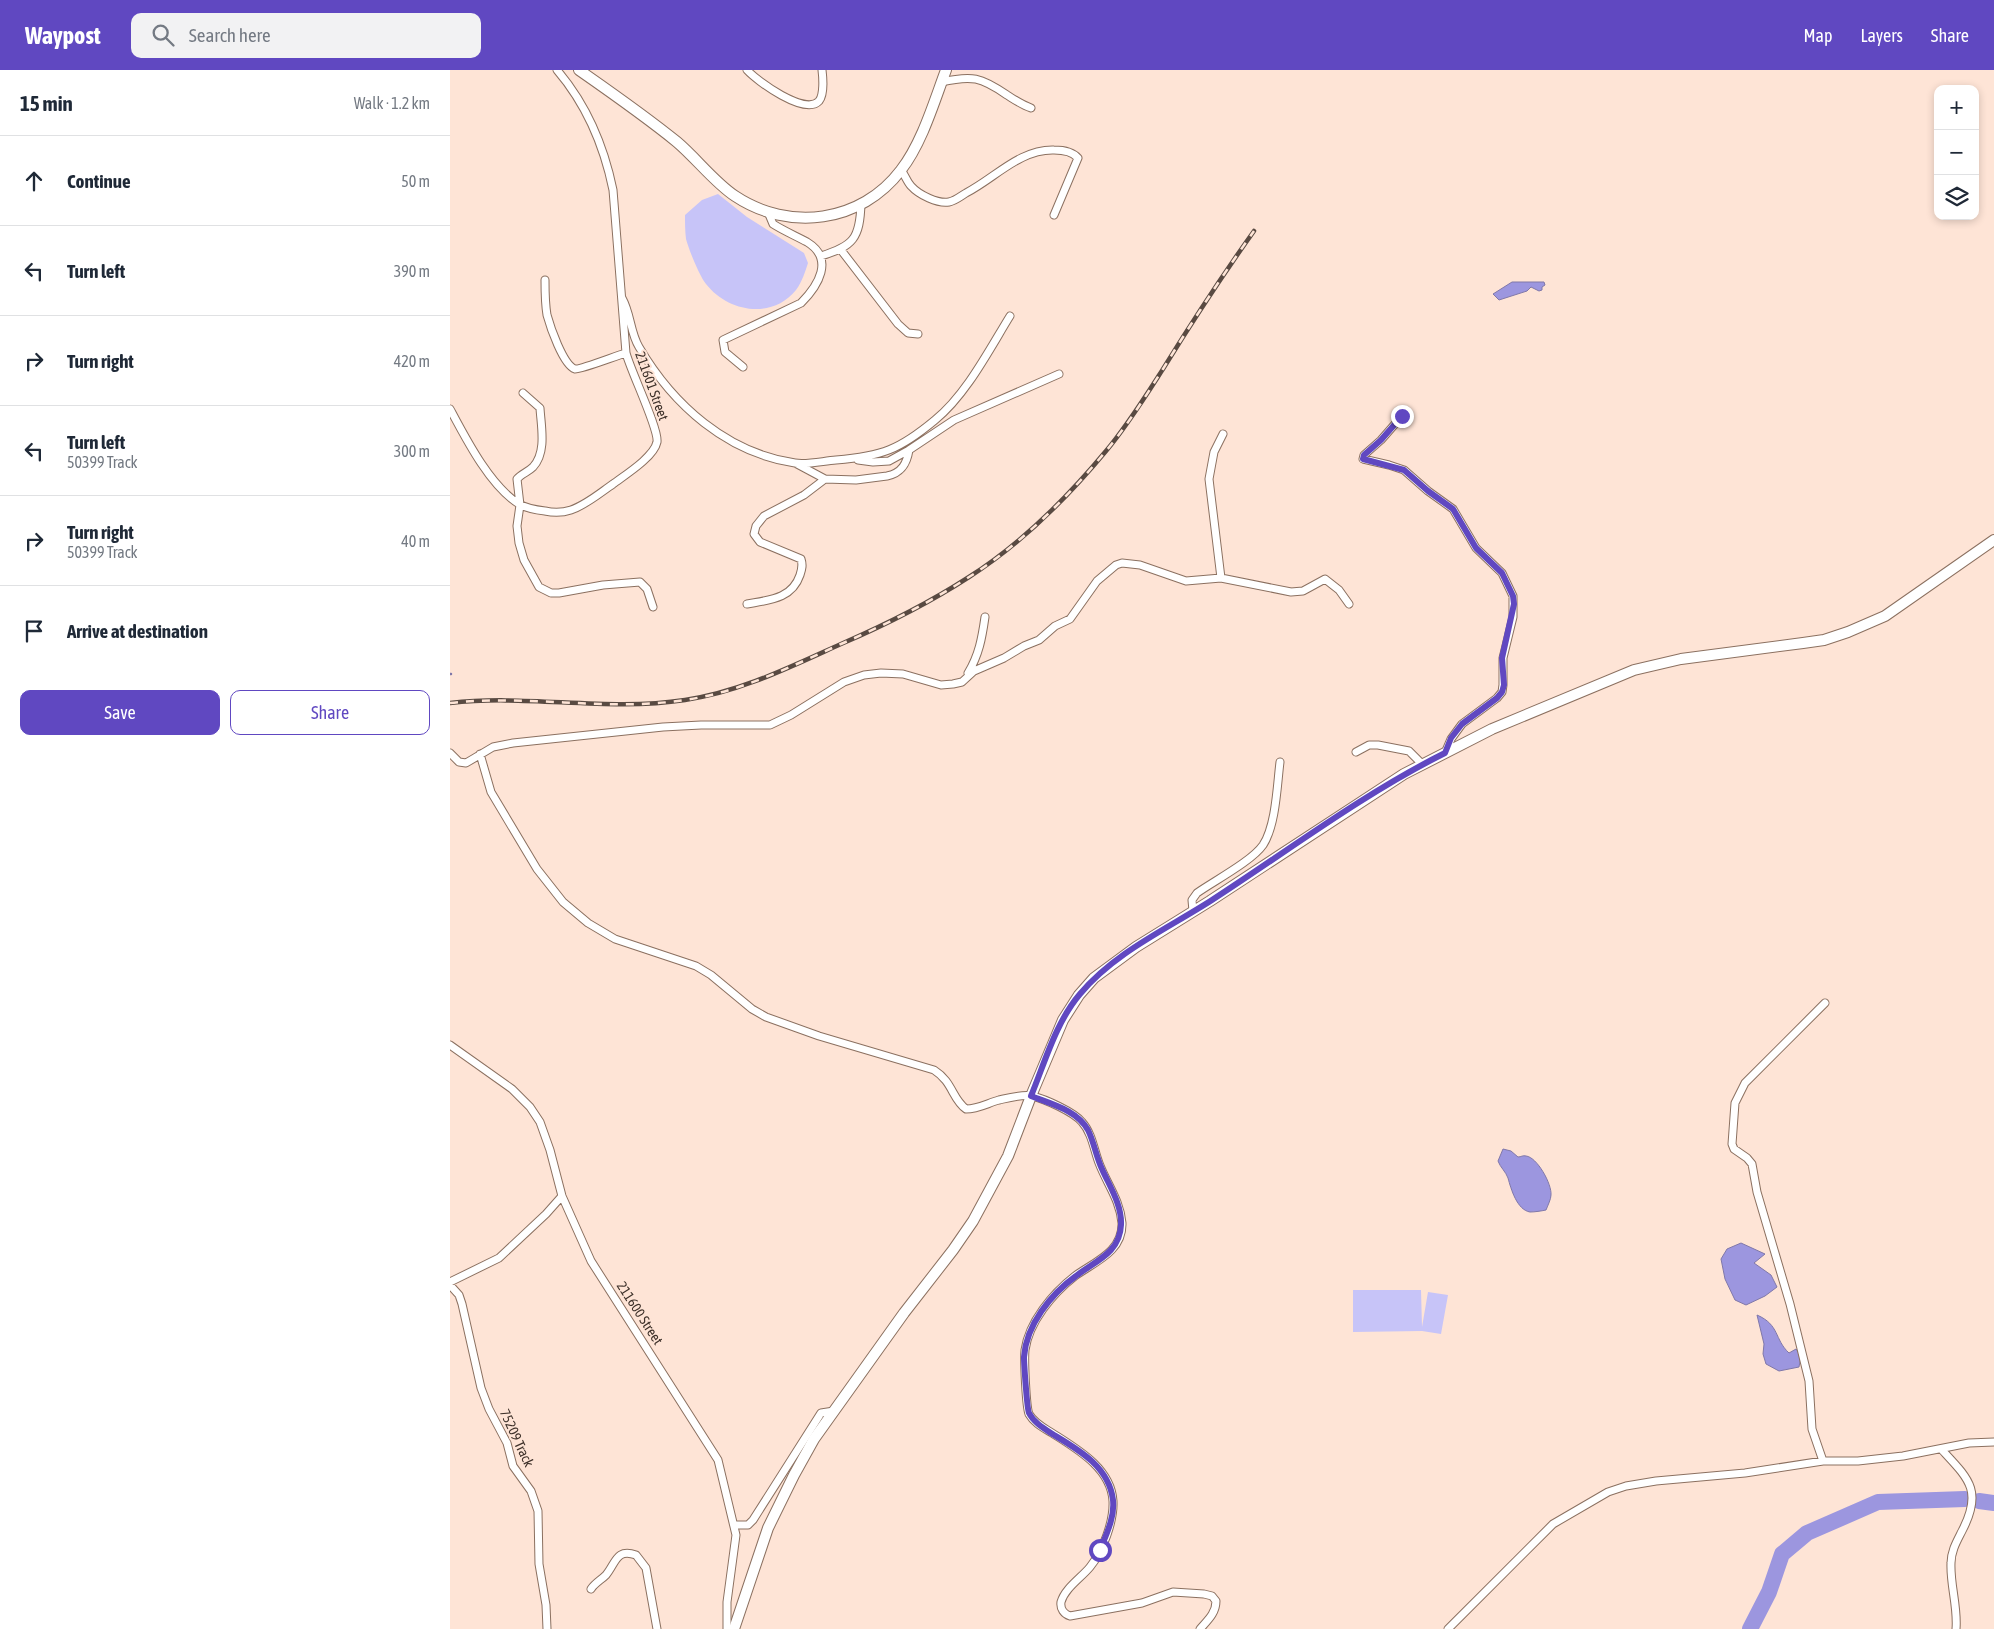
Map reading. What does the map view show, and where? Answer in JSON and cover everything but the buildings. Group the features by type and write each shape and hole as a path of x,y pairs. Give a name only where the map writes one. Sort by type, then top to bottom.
{"street":[{"name":"211601 Street","path":"520,505 557,513 571,510 589,501 624,476 653,451 657,440 653,423 629,367 626,352 612,190 607,163 594,130 571,86 557,70"},
{"path":"579,70 646,117 681,145 734,196 782,217 800,219 827,216 849,210 872,198 886,186 901,170 912,153 946,70"},
{"path":"747,70 756,80 775,91 797,102 812,104 818,102 821,97 822,70"},
{"path":"941,82 959,78 986,81 1031,108"},
{"path":"901,170 911,186 918,191 940,202 950,202 974,189 1022,157 1043,150 1065,150 1075,154 1078,158 1054,216"},
{"path":"820,256 841,250 849,245 861,218 861,203"},
{"path":"743,367 725,352 723,340 801,303 810,294 824,264 820,256 809,244 773,224 768,212"},
{"path":"841,250 898,324 908,332 918,334"},
{"path":"545,280 546,306 552,330 570,366 579,369 626,352"},
{"path":"621,295 627,307 632,330 639,346 686,409 729,440 748,450 796,464 825,479 856,480 892,475 906,463 909,450"},
{"path":"796,464 853,458 889,451 910,439 937,419 963,390 1010,316"},
{"path":"853,458 866,462 888,460 909,450 954,420 1059,374"},
{"path":"523,393 540,408 541,445 539,456 534,465 517,479 520,505 517,526 524,560 539,586 545,591 559,594 603,585 640,582 647,589 653,608"},
{"path":"450,409 481,464 504,491 520,505"},
{"path":"1402,416 1381,440 1364,455 1363,459 1404,470 1428,491 1446,502 1453,509 1476,548 1502,573 1513,596 1513,617 1502,658 1504,685 1502,692 1497,698 1462,724 1451,738 1445,753"},
{"path":"1221,578 1209,480 1214,452 1223,434"},
{"path":"747,604 785,595 794,587 802,570 801,559 760,542 754,534 756,526 764,516 804,495 825,479"},
{"path":"734,1629 768,1528 814,1439 904,1313 973,1221 1008,1156 1063,1020 1079,995 1094,978 1111,964 1404,774 1500,726 1634,670 1681,659 1824,640 1866,625 1885,616 1994,540"},
{"path":"450,753 459,762 466,763 493,747 513,743 662,727 770,725 791,715 844,682 864,675 881,673 903,674 940,685 962,682 974,670 1004,658 1024,646 1039,640 1055,626 1070,619 1097,581 1116,565 1122,563 1140,565 1186,581 1221,578 1291,592 1303,591 1325,578 1339,590 1349,604"},
{"path":"962,682 979,652 985,617"},
{"path":"1356,752 1369,745 1378,745 1409,751 1422,764"},
{"path":"480,754 491,792 536,869 563,902 588,923 615,939 696,966 711,975 744,1003 766,1017 818,1036 934,1070 948,1082 959,1104 966,1109 976,1108 998,1100 1031,1096 1070,1112 1082,1122 1088,1131 1106,1178 1115,1193 1122,1223 1120,1236 1117,1244 1109,1253 1075,1276 1058,1291 1046,1306 1035,1323 1025,1347 1024,1359 1028,1412 1036,1422 1090,1458 1100,1469 1113,1499 1109,1527 1100,1550 1091,1567 1064,1596 1061,1604 1062,1611 1070,1616 1142,1603 1173,1592 1204,1594 1212,1596 1216,1601 1216,1607 1200,1629"},
{"path":"1193,912 1192,900 1197,893 1248,860 1262,846 1267,837 1272,818 1280,762"},
{"path":"1823,1461 1812,1429 1809,1381 1790,1304 1757,1192 1752,1164 1734,1149 1732,1144 1735,1103 1744,1083 1825,1003"},
{"name":"211600 Street","path":"450,1045 512,1089 530,1106 540,1122 545,1136 562,1196 592,1262 718,1460 736,1534 727,1602 727,1629"},
{"path":"450,1055 461,1052"},
{"name":"75209 Track","path":"548,1629 540,1564 538,1511 531,1491 513,1466 507,1443 486,1402 476,1372 462,1304 459,1295 450,1283 499,1258 546,1214 562,1196"},
{"path":"735,1525 748,1525 753,1520 821,1413 834,1411"},
{"path":"1448,1629 1552,1524 1608,1492 1626,1486 1656,1481 1745,1473 1823,1461 1858,1461 1942,1450 1969,1443 1994,1442"},
{"path":"1942,1450 1963,1473 1969,1483 1973,1497 1969,1517 1956,1542 1951,1562 1956,1629"},
{"path":"591,1589 606,1574 615,1559 623,1554 636,1555 646,1568 657,1629"}],"shaded area":[{"path":"718,194 747,217 804,253 808,263 800,284 786,300 775,306 763,309 750,309 726,301 715,294 703,280 686,239 685,215 702,200"},
{"path":"1512,282 1544,282 1545,285 1539,291 1531,287 1527,291 1499,300 1493,294"},
{"path":"1503,1149 1511,1151 1518,1157 1525,1156 1530,1158 1539,1166 1551,1190 1546,1210 1530,1212 1518,1203 1507,1176 1498,1161"},
{"path":"1741,1243 1765,1254 1754,1263 1771,1275 1777,1287 1765,1296 1746,1305 1735,1300 1725,1279 1721,1259 1727,1249"},
{"path":"1353,1290 1421,1290 1422,1327 1428,1292 1448,1295 1441,1334 1422,1331 1353,1332"},
{"path":"1757,1315 1770,1323 1784,1348 1789,1353 1796,1349 1801,1356 1799,1367 1779,1371 1766,1364 1763,1354 1764,1344"}],"waterway":[{"path":"1750,1629 1769,1592 1782,1554 1807,1533 1878,1502 1965,1499"},
{"path":"1979,1501 1994,1503"}],"railway":[{"path":"450,703 509,700 626,704 656,703 705,696 745,685 784,670 874,629 938,596 1007,550 1059,503 1091,469 1136,411 1207,299 1254,231"}],"route":[{"path":"1100,1550 1109,1527 1112,1512 1113,1499 1107,1482 1100,1469 1090,1458 1036,1422 1028,1412 1024,1359 1025,1347 1030,1334 1046,1306 1058,1291 1075,1276 1109,1253 1117,1244 1122,1223 1115,1193 1106,1178 1088,1131 1082,1122 1070,1112 1031,1096 1069,1008 1094,978 1136,947 1404,774 1445,753 1451,738 1462,724 1497,698 1502,692 1504,685 1502,658 1513,617 1514,604 1513,596 1502,573 1482,556 1453,509 1446,502 1428,491 1404,470 1363,459 1364,455 1395,426 1402,416"}]}
